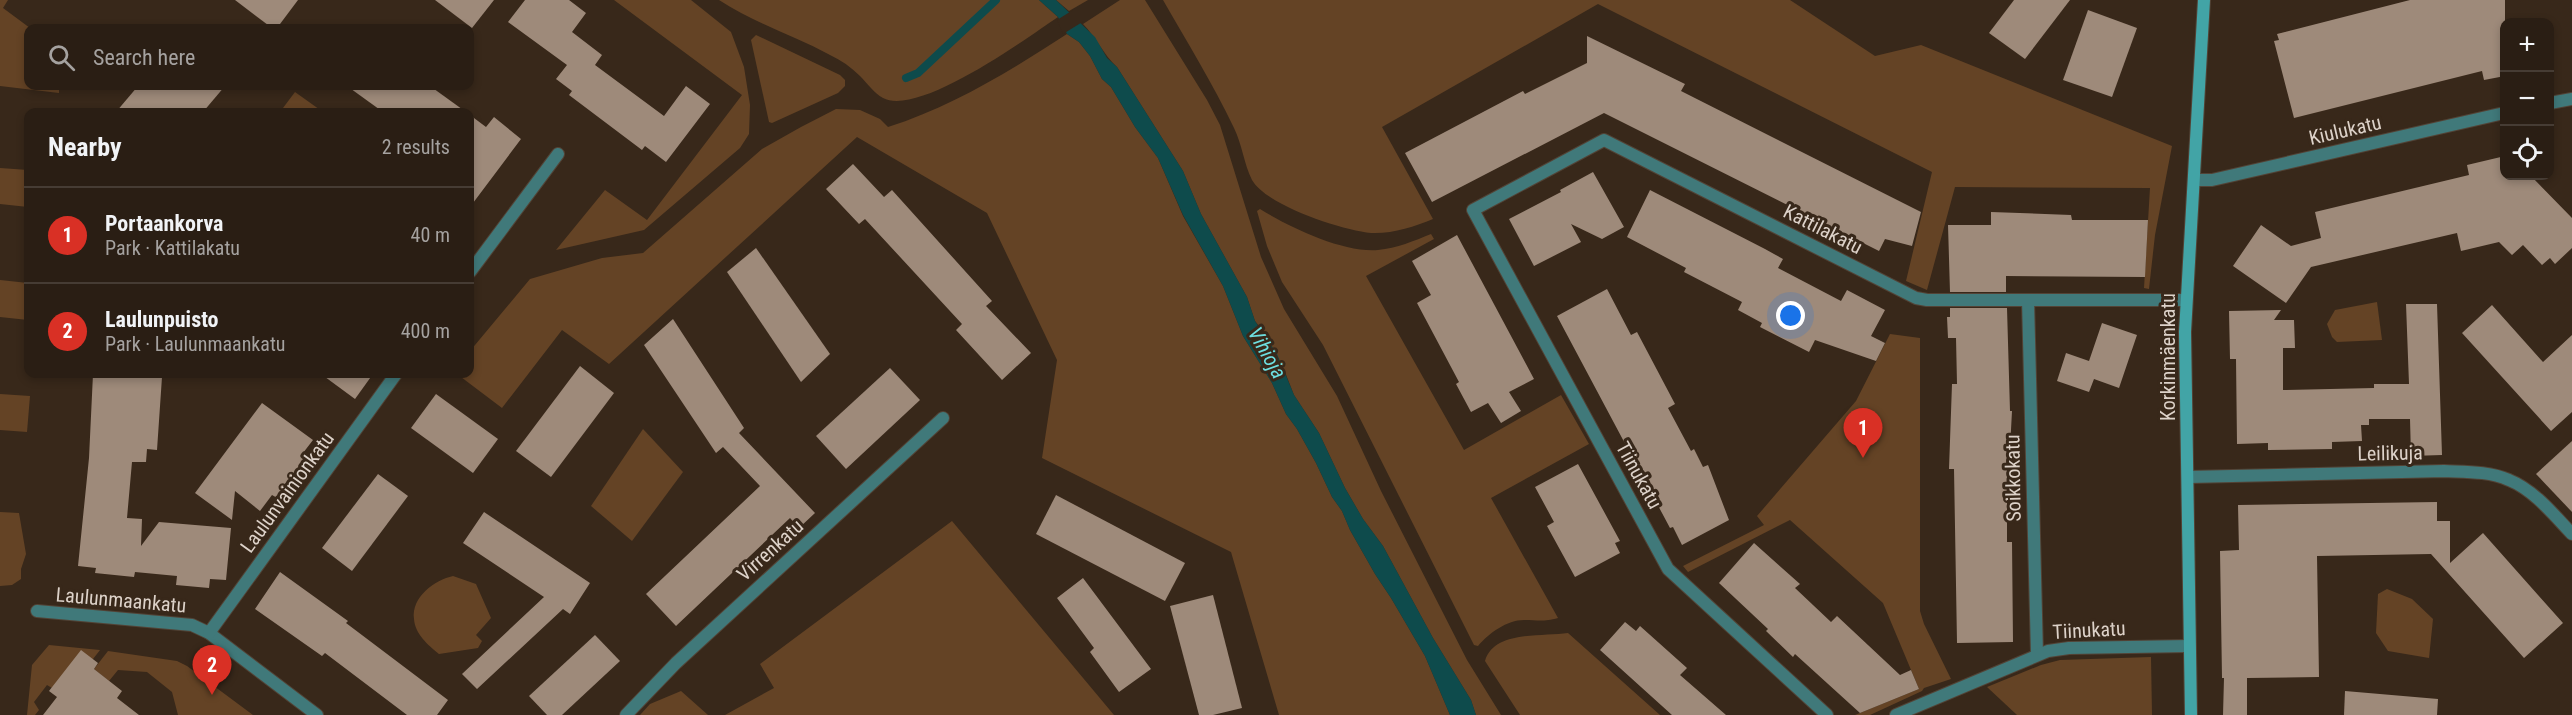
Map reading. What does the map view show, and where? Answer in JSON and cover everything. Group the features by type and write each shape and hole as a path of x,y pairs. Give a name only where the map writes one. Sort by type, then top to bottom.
{"street":[{"name":"Korkinmäenkatu","path":"2191,715 2185,332 2189,228 2194,180 2204,0"},
{"path":"2554,103 2572,99"},
{"name":"Kiulukatu","path":"2194,180 2212,180 2500,114"},
{"name":"Kattilakatu","path":"1473,210 1604,140 1916,298 2186,300"},
{"path":"474,267 558,154"},
{"name":"Tiinukatu","path":"1473,210 1668,569 1827,715"},
{"name":"Soikkokatu","path":"2028,300 2037,654"},
{"name":"Laulunvainionkatu","path":"209,633 393,378"},
{"name":"Virrenkatu","path":"626,715 676,663 943,418"},
{"name":"Leilikuja","path":"2188,477 2444,471 2485,474 2519,485 2549,510 2572,534"},
{"name":"Laulunmaankatu","path":"37,611 192,625 209,633 317,715"},
{"name":"Tiinukatu","path":"1896,715 2037,654 2069,648 2189,646"}],"shaded area":[{"path":"0,0 8,0 3,8 25,24 24,89 0,86"},
{"path":"614,0 691,0 731,32 744,67 750,105 749,134 740,148 644,230 556,250 605,190 647,220 742,95"},
{"path":"719,0 1039,0 1058,17 998,57 946,86 900,101 880,96 857,73 838,59"},
{"path":"1056,0 1088,0 1069,11"},
{"path":"1120,0 1145,0 1207,100 1220,125 1261,257 1284,309 1337,396 1381,491 1467,660 1501,715 1476,715 1471,700 1433,638 1383,546 1363,519 1345,488 1319,433 1294,395 1285,372 1263,331 1255,321 1247,297 1201,214 1183,171 1117,67 1083,24"},
{"path":"1163,0 1790,0 1875,56 1921,45 2172,146 2155,235 2149,289 2144,288 2150,188 1955,187 1927,290 1906,281 1932,172 1598,4 1382,127 1433,219 1387,232 1371,233 1342,227 1306,215 1273,199 1260,190 1252,180 1237,134 1200,63"},
{"path":"1067,34 1079,42 1090,56 1102,79 1111,87 1135,127 1158,158 1183,216 1223,286 1243,336 1272,383 1286,414 1316,463 1332,497 1342,511 1375,574 1425,656 1450,715 1279,715 1231,552 1042,458 1057,360 987,213 857,137 609,364 562,330 502,408 462,378 474,378 474,346 530,279 602,258 643,253 762,149 836,109 860,110 880,119 888,127 935,109 1002,74"},
{"path":"756,35 840,75 845,80 845,86 838,93 772,123 769,122 751,40"},
{"path":"34,90 59,90 59,93"},
{"path":"295,92 317,108 283,108"},
{"path":"0,168 24,170 24,207 0,204"},
{"path":"1260,209 1317,237 1364,250 1392,248 1431,234 1434,239 1366,276 1464,450 1561,395 1589,444 1491,498 1558,618 1511,622 1487,636 1478,646 1474,645 1323,345 1282,282 1267,246 1257,211"},
{"path":"0,280 24,283 24,320 0,317"},
{"path":"2377,302 2382,340 2337,342 2332,337 2327,324 2335,310"},
{"path":"1890,334 1920,338 1920,611 1951,679 1924,688 1870,715 1855,715 1919,689 1883,603 1790,520 1688,572 1683,566 1764,525 1757,516 1856,401"},
{"path":"0,394 30,396 27,432 0,430"},
{"path":"643,429 683,472 632,541 591,506"},
{"path":"0,512 19,513 26,554 21,569 21,579 12,585 0,586"},
{"path":"952,521 1114,715 725,715 774,688 760,664"},
{"path":"453,576 476,584 491,618 476,635 482,641 478,648 439,654 419,634 414,611 420,597 426,591 439,581"},
{"path":"2387,589 2412,599 2433,619 2429,658 2388,651 2376,633 2378,594"},
{"path":"1568,633 1660,715 1520,715 1485,661 1490,651 1498,644 1520,637"},
{"path":"49,645 100,650 93,659 52,688 47,685 34,702 39,710 35,715 27,715 32,665"},
{"path":"108,651 177,661 253,715 178,715 172,692 147,672 118,670 109,681 94,669"},
{"path":"2151,657 2152,715 2017,715 1987,687 2041,665 2060,660"},
{"path":"681,691 708,715 640,715 650,704"}],"water":[{"name":"Vihioja","path":"1039,0 1056,0 1095,37 1107,58 1117,67 1183,171 1201,214 1247,297 1255,321 1277,354 1294,395 1319,433 1345,488 1363,519 1383,546 1433,638 1471,700 1476,715 1450,715 1425,656 1375,574 1342,511 1332,497 1316,463 1286,414 1272,383 1243,336 1223,286 1183,215 1158,158 1135,127 1111,87 1102,79 1090,56 1079,42 1067,34 1058,17"}],"pier":[{"path":"1073,10 1084,21 1063,34 1057,20"}],"building":[{"path":"235,0 298,0 280,24 267,24"},
{"path":"435,0 494,0 474,25 467,24"},
{"path":"525,0 569,0 586,13 572,32 602,55 595,65 664,116 686,86 710,104 666,162 645,146 642,150 569,95 572,91 556,79 567,65 508,22"},
{"path":"2014,0 2070,0 2025,59 1989,33"},
{"path":"2410,0 2505,0 2505,18 2500,18 2500,77 2484,80 2482,71 2294,118 2274,41 2279,40 2277,34"},
{"path":"2088,10 2137,28 2112,97 2063,80"},
{"path":"1587,36 1685,84 1681,91 1921,212 1912,246 1885,239 1879,251 1604,113 1432,202 1405,153 1523,91 1525,94 1587,63"},
{"path":"135,90 222,90 206,108 119,108"},
{"path":"353,90 436,90 460,108 377,108"},
{"path":"494,117 521,139 474,202 474,118 486,127"},
{"path":"2500,157 2500,180 2535,180 2572,218 2572,248 2555,264 2550,258 2542,265 2523,245 2512,255 2499,242 2461,251 2457,233 2311,267 2286,303 2233,266 2261,225 2291,246 2321,238 2315,212 2469,175 2467,165"},
{"path":"853,164 884,197 892,190 992,301 986,306 1031,353 1002,380 956,330 962,324 865,219 859,224 826,189"},
{"path":"1593,172 1624,227 1602,239 1571,224 1581,242 1534,266 1509,219 1561,192 1560,190"},
{"path":"1650,190 1783,259 1778,268 1841,301 1847,290 1885,310 1871,336 1885,343 1876,361 1815,340 1809,352 1760,327 1762,323 1738,310 1742,302 1684,272 1686,268 1627,237"},
{"path":"1991,212 2071,215 2072,220 2148,220 2145,277 2006,276 2006,292 1950,292 1948,225 1991,225"},
{"path":"1457,235 1534,379 1509,392 1521,411 1501,423 1488,403 1471,412 1456,384 1459,382 1417,303 1431,295 1412,261"},
{"path":"756,248 830,354 801,382 727,272"},
{"path":"1607,289 1631,335 1637,332 1675,404 1668,408 1691,451 1694,449 1703,467 1708,465 1729,520 1682,545 1673,527 1670,528 1557,316"},
{"path":"2406,304 2437,304 2442,455 2411,456 2410,419 2369,419 2369,425 2361,425 2362,441 2332,442 2332,449 2268,450 2268,443 2237,444 2236,359 2230,359 2229,311 2281,310 2274,320 2294,320 2295,348 2283,348 2283,390 2374,388 2374,384 2409,384"},
{"path":"2492,305 2543,362 2572,335 2572,412 2551,431 2462,333"},
{"path":"1950,308 2007,308 2010,411 2012,411 2010,449 2007,449 2007,542 2012,542 2013,642 1957,643 1954,469 1949,469 1952,384 1957,384 1956,338 1948,338 1947,317 1950,317"},
{"path":"673,319 744,428 739,433 815,513 799,528 790,518 676,626 646,594 760,486 723,447 716,453 644,345"},
{"path":"2102,323 2137,335 2119,388 2094,379 2089,392 2057,381 2066,353 2089,361"},
{"path":"580,366 614,393 551,477 516,451"},
{"path":"890,368 920,400 846,469 816,436"},
{"path":"93,378 162,378 157,450 147,449 146,462 132,462 127,518 142,519 141,546 159,522 231,528 226,580 210,579 209,588 176,585 177,576 135,572 134,577 95,573 96,568 78,566 89,458"},
{"path":"326,378 370,378 355,399"},
{"path":"436,394 498,439 473,473 411,428"},
{"path":"262,403 313,440 303,453 310,458 279,499 272,495 260,511 235,491 232,520 195,493"},
{"path":"2572,441 2572,512 2536,474"},
{"path":"1578,464 1620,541 1615,543 1620,553 1575,577 1547,526 1554,522 1535,487"},
{"path":"378,474 408,496 352,571 322,548"},
{"path":"1056,495 1185,563 1165,601 1036,534"},
{"path":"2437,502 2437,521 2450,521 2450,563 2483,533 2563,623 2524,658 2431,554 2317,556 2319,677 2247,678 2247,715 2223,715 2220,551 2239,550 2238,505"},
{"path":"484,512 590,583 570,614 563,609 477,689 462,674 544,597 463,543"},
{"path":"1754,543 1800,584 1795,588 1831,622 1837,616 1900,675 1911,670 1919,689 1860,713 1795,654 1793,657 1766,631 1768,629 1719,583"},
{"path":"280,572 348,621 346,623 448,700 437,715 407,715 325,653 322,656 255,609"},
{"path":"1083,578 1151,669 1119,692 1090,652 1094,648 1057,598"},
{"path":"1213,595 1242,708 1213,715 1199,715 1170,606"},
{"path":"1625,622 1636,631 1640,626 1687,668 1680,675 1726,715 1672,715 1600,650"},
{"path":"595,635 620,661 562,715 547,715 529,696"},
{"path":"81,650 98,663 94,669 122,691 117,698 139,715 43,715 57,697 49,691"},
{"path":"2345,691 2438,699 2437,715 2344,715"}],"waterway":[{"path":"906,78 918,73 996,0"}],"place":[{"name":"Portaankorva","path":"1863,458"},
{"name":"Laulunpuisto","path":"212,695"}]}
